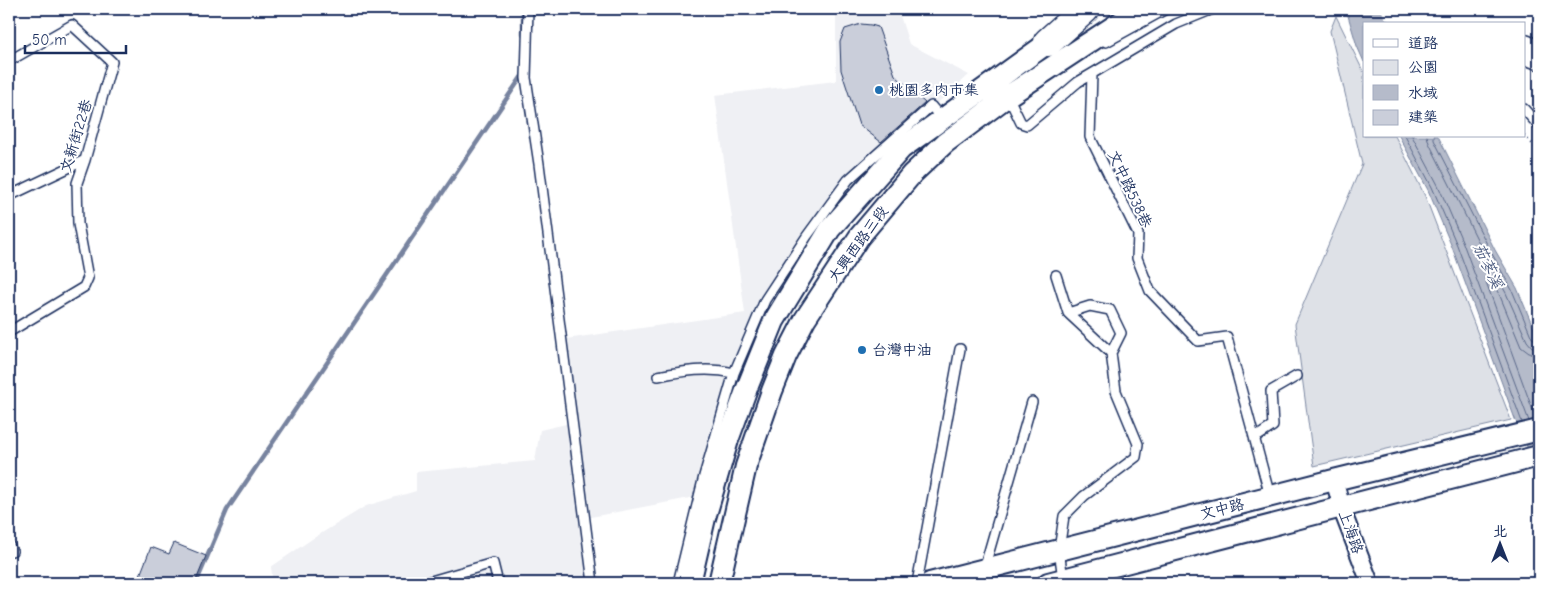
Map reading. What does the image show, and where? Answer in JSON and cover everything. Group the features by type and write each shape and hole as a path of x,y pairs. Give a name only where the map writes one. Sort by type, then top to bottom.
{"highway":[{"path":"1040,42 1085,9"},
{"path":"1396,9 1442,19"},
{"path":"1526,50 1539,55"}],"street":[{"name":"大興西路三段","path":"719,583 746,466 786,356 805,319 859,237 912,174 945,143 1040,42 1093,9"},
{"name":"大興西路三段","path":"690,583 705,518 728,440 774,321 830,229 901,149 942,119 987,99 1140,9"},
{"name":"文中路","path":"930,583 1270,496 1539,430"},
{"name":"文中路","path":"1055,581 1531,458"},
{"name":"上海路","path":"1334,480 1370,583"}],"lane":[{"path":"528,9 526,78 539,164 593,583"},
{"path":"1166,9 987,99 1027,126 1078,82 1176,24 1213,9"},
{"name":"文新街22巷","path":"9,61 72,25 112,62 85,160 76,183 78,224 88,278 84,287 9,332"},
{"name":"文中路538巷","path":"1092,74 1090,137 1138,234 1137,258 1150,291 1198,341 1227,337 1270,496"},
{"path":"678,583 704,476 734,373 765,300 807,236 848,180 931,106 942,119"},
{"path":"1526,111 1539,126"},
{"path":"9,196 85,160"},
{"path":"1056,275 1068,313 1111,353"},
{"path":"1055,581 1064,516 1084,496 1136,457 1138,444 1116,391 1111,353 1121,333 1110,310 1090,306 1068,313"},
{"path":"917,583 960,349"},
{"path":"658,376 685,371 717,369 734,373"},
{"path":"1255,438 1273,426 1271,391 1297,376"},
{"path":"984,570 1032,402"},
{"path":"424,583 493,563 498,583"}],"path":[{"path":"1526,138 1539,150"}],"shaded area":[{"path":"836,9 898,9 909,44 969,75 872,161 807,241 739,365 695,497 586,518 592,583 273,583 271,567 312,539 366,506 416,491 416,472 535,461 540,430 575,422 566,339 745,313 715,95 836,81"}],"green space":[{"path":"1336,16 1363,71 1363,138 1396,138 1425,196 1511,420 1314,466 1295,324 1362,164 1330,31"}],"water":[{"path":"1346,9 1395,9 1397,22 1363,22 1363,60"},
{"name":"茄苳溪","path":"1400,138 1439,138 1495,250 1517,288 1539,341 1539,474 1515,419 1452,247 1428,190"}],"building":[{"name":"桃園多肉市集","path":"861,24 878,27 895,75 925,103 881,142 859,125 841,70 840,42 845,29"},
{"path":"174,543 206,556 195,583 137,583 151,547 169,554"}],"waterway":[{"path":"523,9 523,34"},
{"path":"196,583 227,510 523,72"}],"place":[{"name":"桃園多肉市集","path":"879,90"},
{"name":"台灣中油","path":"862,350"}]}
